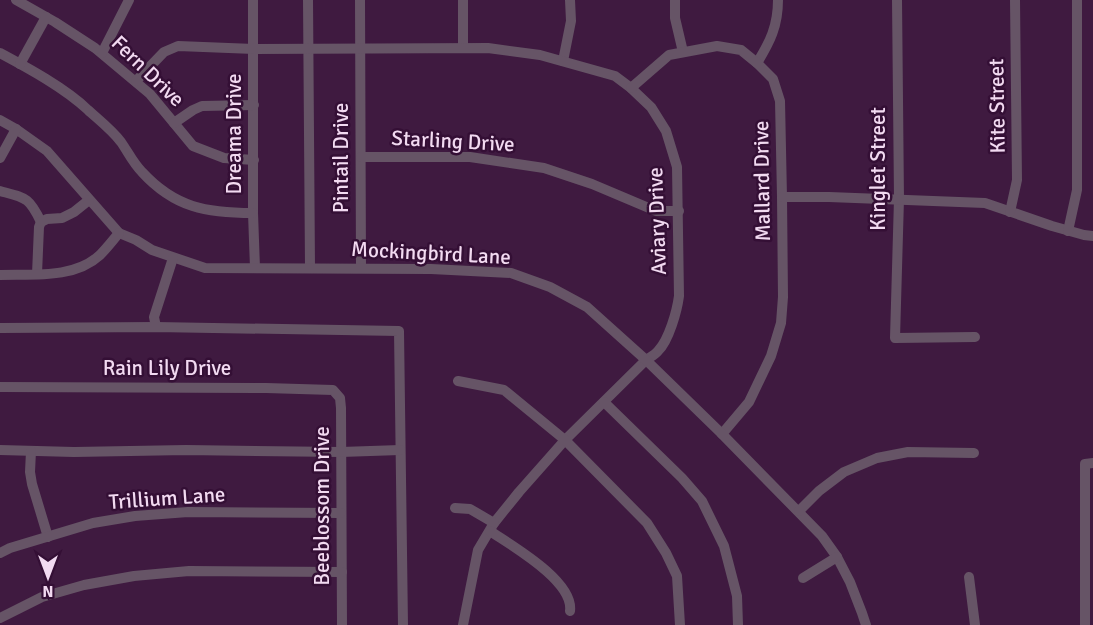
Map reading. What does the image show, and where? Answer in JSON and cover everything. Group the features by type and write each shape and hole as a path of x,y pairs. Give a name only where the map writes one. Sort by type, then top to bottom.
{"street":[{"name":"Fern Drive","path":"16,0 96,48 136,81 150,94 192,146 224,158 254,159"},
{"path":"102,53 129,0"},
{"name":"Dreama Drive","path":"253,0 255,268"},
{"path":"308,0 310,268"},
{"name":"Pintail Drive","path":"360,0 361,268"},
{"path":"463,0 463,48"},
{"path":"563,61 571,21 570,0"},
{"path":"675,0 675,18 683,52"},
{"path":"758,63 771,39 778,12 778,0"},
{"name":"Kinglet Street","path":"897,0 899,199 895,338 975,337"},
{"name":"Kite Street","path":"1010,212 1017,180 1015,0"},
{"path":"1068,231 1077,190 1077,0"},
{"path":"20,64 46,17"},
{"name":"Aviary Drive","path":"136,81 164,52 178,46 254,49 488,48 540,55 615,76 651,107 666,131 677,166 679,211 679,296 667,336 659,350 565,440 519,492 492,527 477,550 463,625"},
{"name":"Mallard Drive","path":"631,88 669,55 717,46 741,50 758,63 773,79 780,101 783,297 781,323 771,356 748,402 722,434"},
{"path":"0,53 75,98 88,109 119,140 140,171 162,192 186,204 214,212 253,213"},
{"path":"174,123 202,106 254,105"},
{"name":"Mockingbird Lane","path":"0,120 47,151 119,233 173,258 205,268 431,269 511,273 550,287 587,307 646,360 722,434 822,536 837,557 850,582 866,625"},
{"path":"0,158 16,129"},
{"name":"Starling Drive","path":"361,157 470,157 544,168 592,184 656,211 679,211"},
{"path":"0,191 27,199 41,222"},
{"path":"782,197 829,196 985,203 1068,231 1093,236"},
{"path":"37,274 41,222 74,213 89,200"},
{"path":"0,275 63,273 82,267 99,256 119,233"},
{"path":"156,327 154,317 173,258"},
{"path":"0,328 156,327 399,331 403,625"},
{"path":"459,381 504,390 565,440 647,523 677,576 680,625"},
{"name":"Rain Lily Drive","path":"0,387 333,390"},
{"name":"Beeblossom Drive","path":"333,390 340,398 342,625"},
{"path":"604,402 682,478 702,501 724,546 737,596 738,625"},
{"path":"0,450 341,452 400,450"},
{"path":"31,451 32,484 48,537"},
{"path":"799,511 819,490 843,472 877,458 908,453 974,453"},
{"path":"1085,625 1089,464"},
{"path":"455,508 470,509 536,562 563,588 571,604 570,611"},
{"name":"Trillium Lane","path":"0,553 93,523 135,516 188,512 341,513"},
{"path":"803,578 837,557"},
{"path":"0,618 42,597 84,585 134,576 189,571 342,572"},
{"path":"969,577 975,625"}]}
